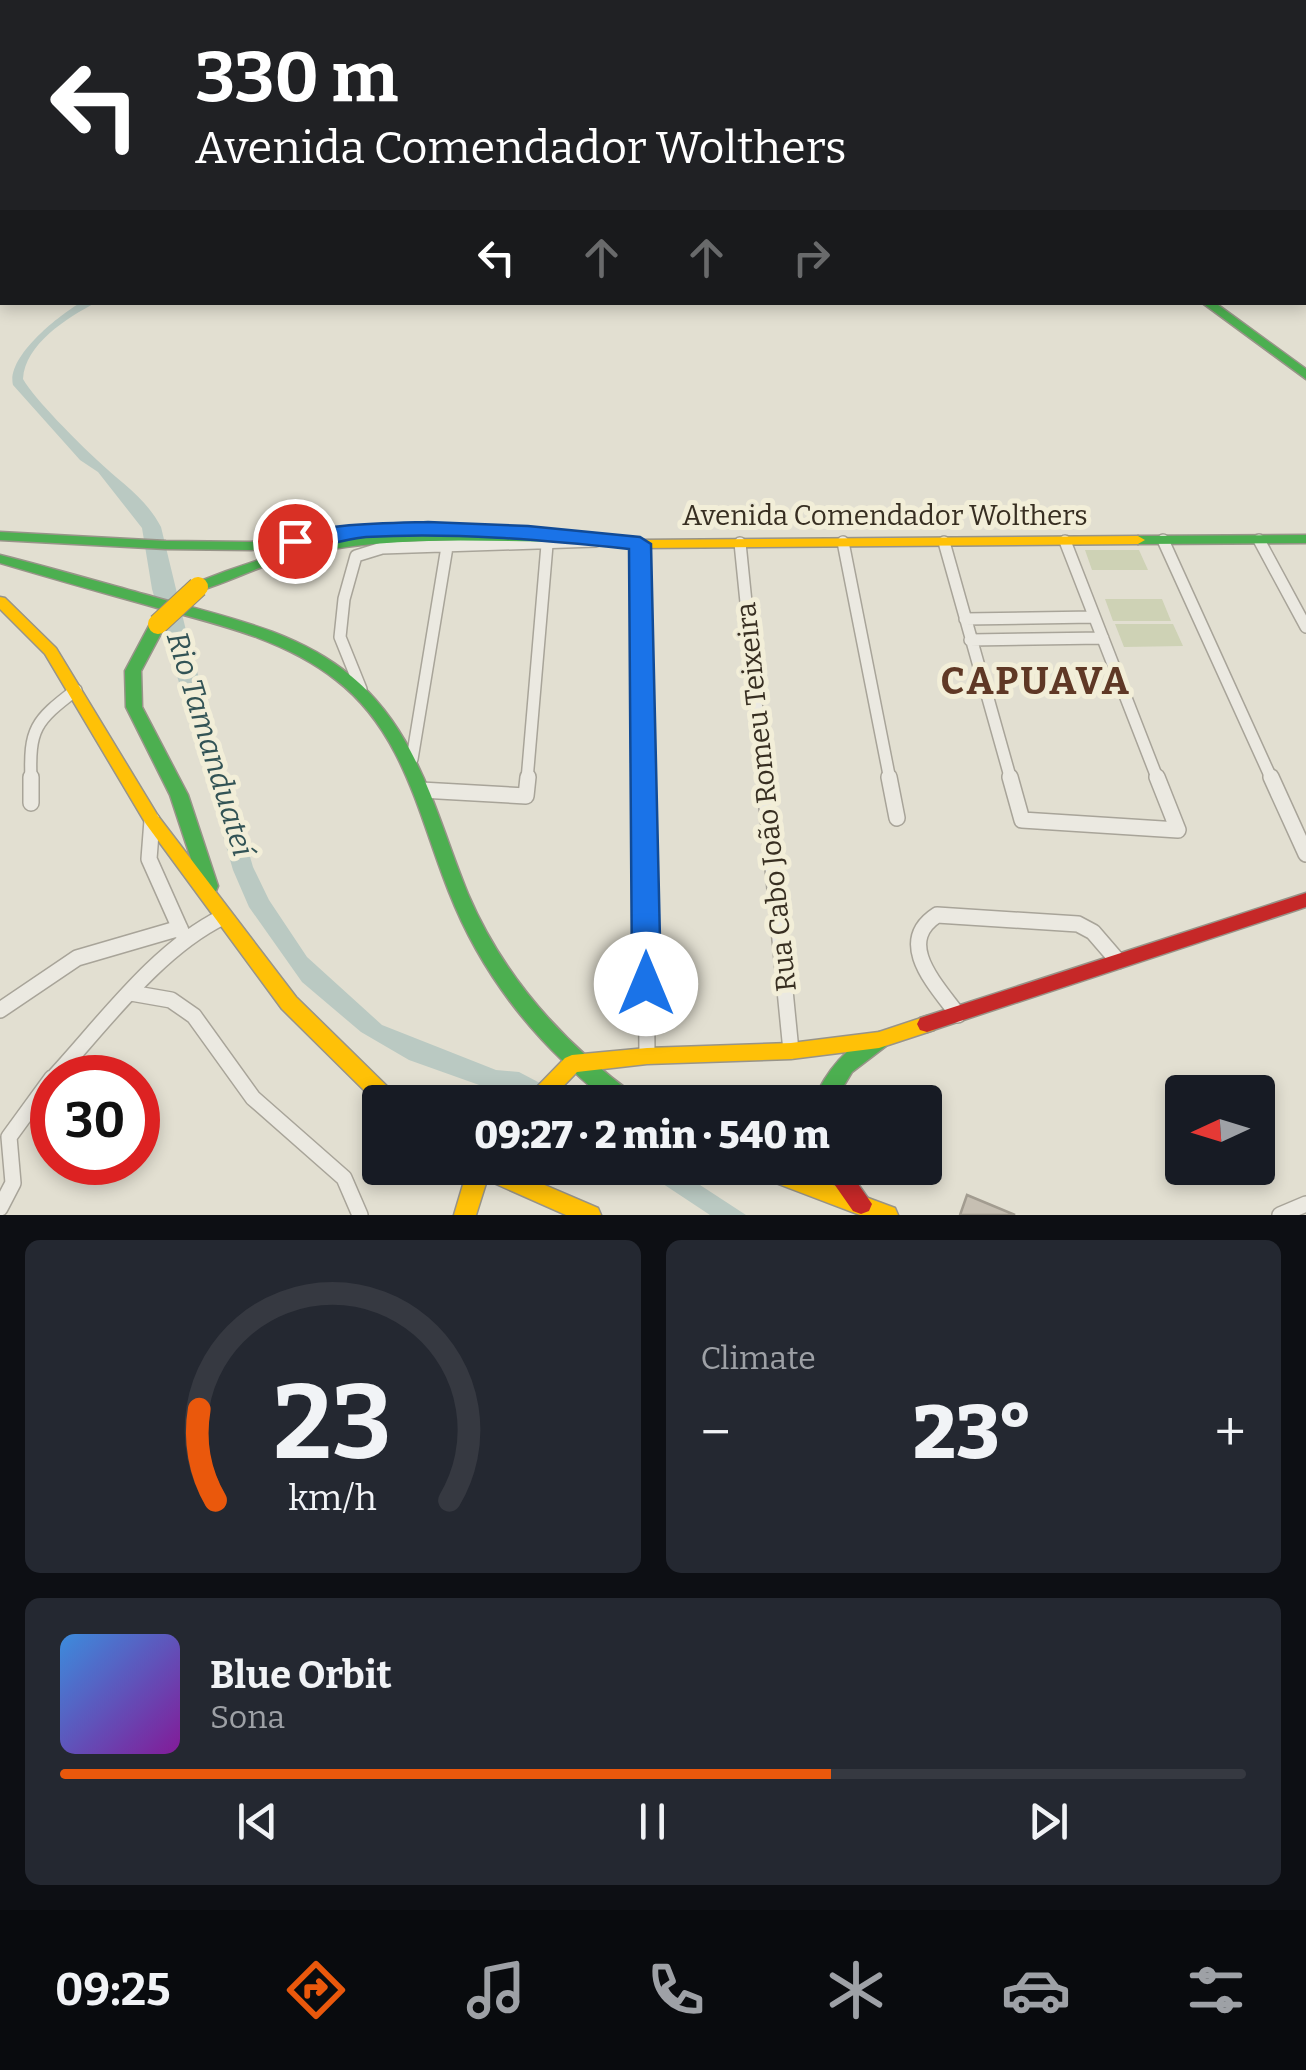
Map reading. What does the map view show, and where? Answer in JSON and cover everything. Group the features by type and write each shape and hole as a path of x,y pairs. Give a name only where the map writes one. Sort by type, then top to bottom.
{"main road":[{"path":"1210,305 1306,374"},
{"name":"Avenida Comendador Wolthers","path":"0,536 251,546 362,531 428,529 556,542 640,544 1306,539"},
{"path":"218,909 179,794 136,721 130,688 138,655 158,624 198,587 237,566 310,544 556,542"},
{"path":"0,559 251,627 285,642 366,698 411,762 455,886 489,955 526,1014 572,1064 604,1085"},
{"path":"0,601 36,633 76,690 152,820 289,1003 373,1085"},
{"path":"551,1085 572,1064 646,1056 791,1051 879,1040 1306,900"},
{"path":"831,1085 855,1055 879,1040"},
{"path":"465,1215 475,1185"},
{"path":"520,1185 590,1215"},
{"path":"807,1185 887,1215"},
{"path":"847,1185 863,1206"}],"street":[{"path":"1163,540 1306,854"},
{"path":"1258,540 1306,627"},
{"path":"944,542 1022,820 1178,830 1065,541"},
{"path":"366,698 344,651 340,624 352,562 360,552 444,542 411,762"},
{"path":"421,790 526,796 556,542"},
{"path":"843,542 897,818"},
{"name":"Rua Cabo João Romeu Teixeira","path":"740,543 791,1051"},
{"path":"640,544 646,1056"},
{"path":"965,618 1094,616"},
{"path":"970,640 1103,638"},
{"path":"31,803 29,738 33,724 76,690"},
{"path":"152,820 149,859 182,934"},
{"path":"74,1055 182,934 218,909"},
{"path":"958,1015 918,952 918,929 925,920 937,915 1078,924 1093,932 1118,961"},
{"path":"0,1010 22,1000 63,964 77,958 182,934"},
{"path":"131,993 176,1002 201,1022 252,1096 328,1160 348,1183 358,1209"},
{"path":"0,1208 14,1179 15,1160 4,1138 30,1106"},
{"path":"1280,1215 1306,1204"}],"green space":[{"path":"1085,550 1139,550 1148,570 1092,570"},
{"path":"1105,599 1162,599 1171,621 1113,621"},
{"path":"1115,624 1173,624 1183,646 1124,647"}],"water":[{"name":"Rio Tamanduateí","path":"77,305 92,305 49,333 31,354 23,379 68,432 140,499 161,527 190,647 253,867 269,900 307,957 382,1025 496,1070 519,1072 544,1085 479,1085 409,1060 361,1032 302,982 249,907 233,870 152,589 142,528 98,472 80,460 13,385 17,362 47,327"},
{"path":"665,1185 700,1185 746,1215 710,1215"}],"building":[{"path":"967,1195 1015,1215 960,1215"}],"traffic: fast":[{"path":"1210,305 1306,375"},
{"path":"166,545 251,546 362,531 533,533"},
{"path":"0,536 166,545"},
{"path":"198,587 289,554 378,539 565,538"},
{"path":"1138,540 1306,539"},
{"path":"0,559 256,632 301,651 343,677 367,698 402,749 473,926 508,984 550,1036 606,1085"},
{"path":"158,624 133,671 134,707 179,795 209,886"},
{"path":"833,1085 845,1066 879,1040"}],"traffic: slow":[{"path":"555,537 640,544 1138,540"},
{"path":"158,624 198,587"},
{"path":"0,601 51,651 152,820 289,1003 373,1085"},
{"path":"552,1085 572,1064 647,1056 791,1051 879,1040 927,1024"},
{"path":"465,1215 474,1185"},
{"path":"522,1185 590,1215"},
{"path":"808,1185 887,1215"}],"traffic: jam":[{"path":"927,1024 1306,900"},
{"path":"847,1185 861,1204"}],"district":[{"name":"CAPUAVA","path":"1036,681"}],"route":[{"path":"295,541 362,531 428,529 528,532 640,544 646,984"}]}
